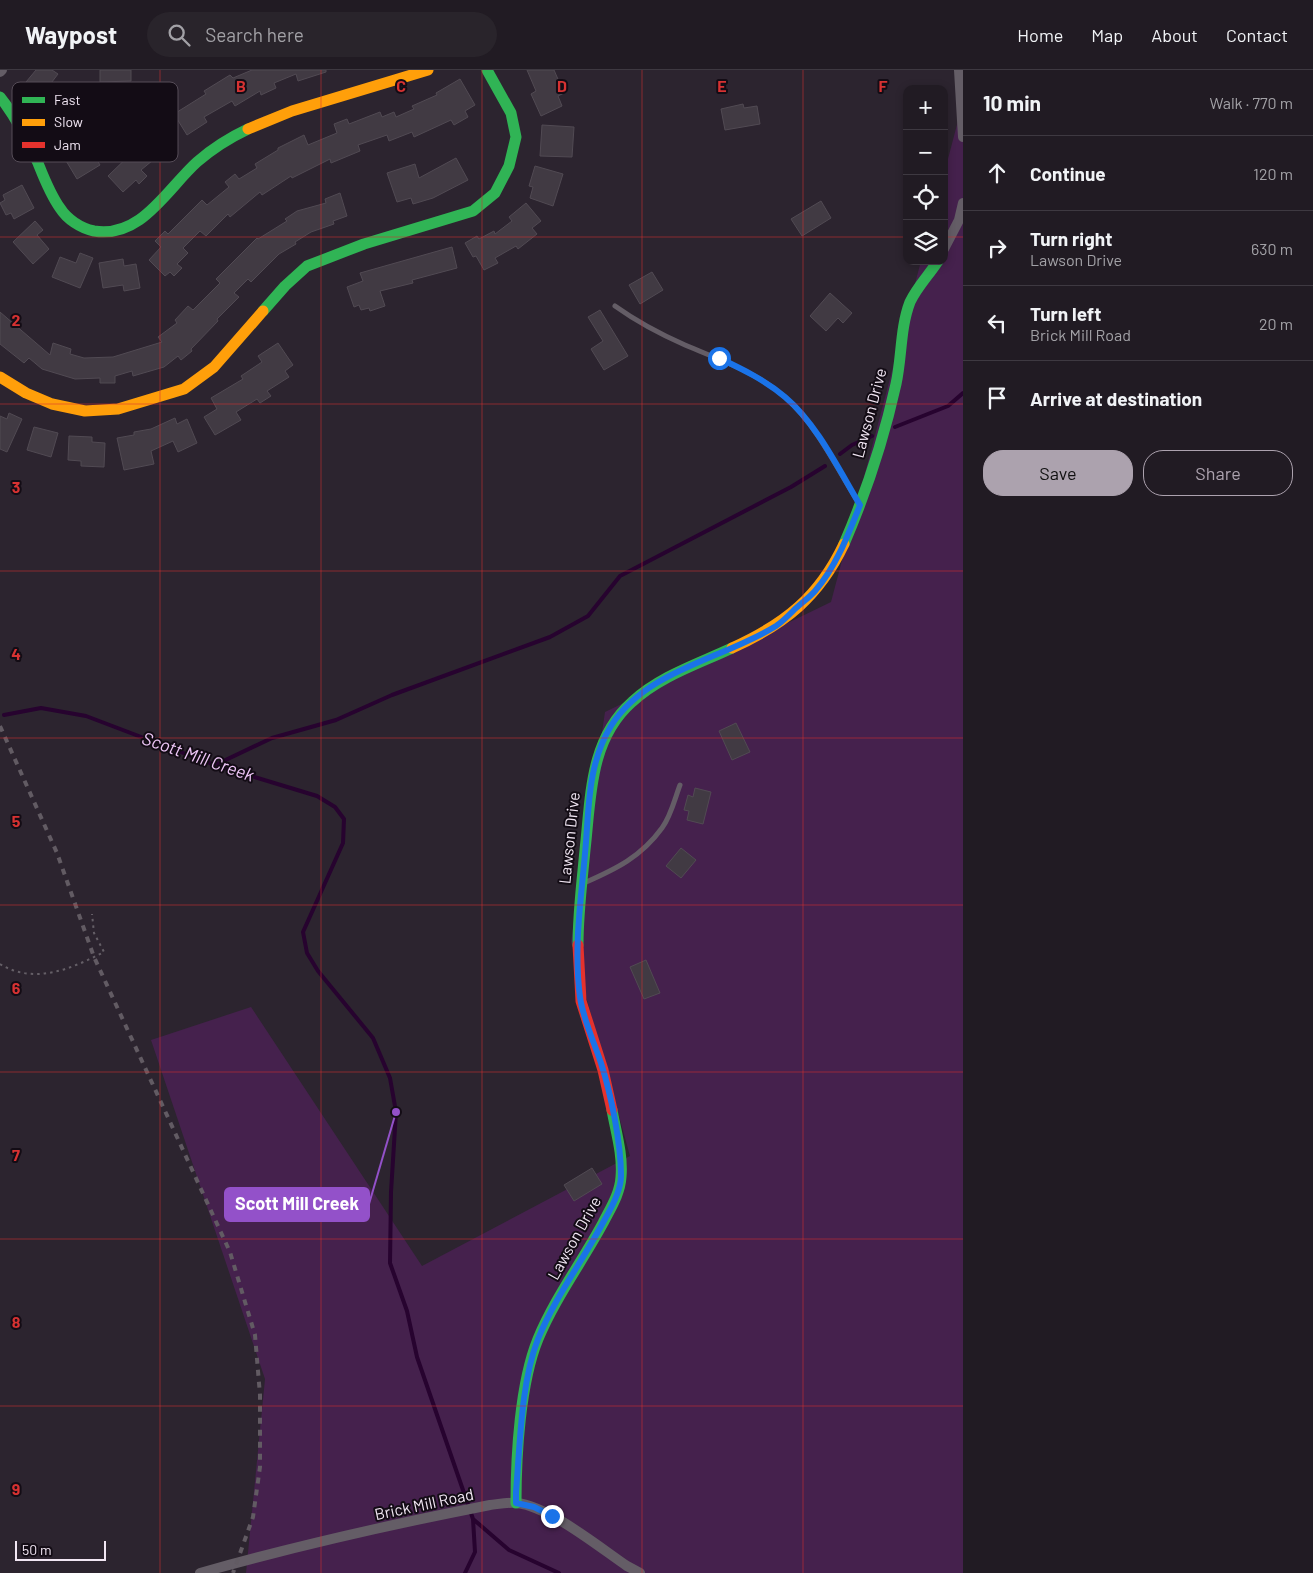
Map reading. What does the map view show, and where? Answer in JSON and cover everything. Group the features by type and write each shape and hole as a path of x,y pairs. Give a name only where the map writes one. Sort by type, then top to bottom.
{"street":[{"path":"37,162 57,204 71,220 89,230 110,233 131,226 148,214 182,177 232,137 278,115 311,104 398,81 428,70"},
{"path":"0,377 26,393 52,404 85,411 118,409 184,389 214,368 285,286 307,266 364,244 474,211 495,194 509,166 516,137 511,113 487,70"},
{"path":"959,70 963,137"},
{"path":"0,97 12,117"},
{"path":"948,241 959,220 963,202"},
{"name":"Lawson Drive","path":"516,1503 529,1366 549,1316 598,1232 611,1207 621,1179 618,1144 607,1080 580,997 578,931 592,773 602,744 612,724 634,699 659,680 724,652 777,625 814,592 830,570 846,540 860,505 887,422 903,336 913,296 935,265"},
{"name":"Brick Mill Road","path":"200,1573 237,1561 324,1541 462,1511 516,1503 534,1507 552,1516 640,1573"}],"lane":[{"path":"615,306 634,320 758,377 786,398 815,432 860,505"},
{"path":"581,884 617,869 642,850 663,827 680,785"}],"path":[{"path":"0,964 12,972 40,975 75,967 104,952 94,933 92,914"}],"shaded area":[{"path":"963,70 963,1573 246,1573 265,1379 151,1040 251,1007 422,1266 630,1156 571,942 605,712 831,602 920,265 948,265 948,159 959,117"}],"building":[{"path":"36,70 52,70 58,74 52,82 26,82"},
{"path":"100,70 131,70 131,81 100,82"},
{"path":"252,70 326,70 326,72 298,81 296,74 274,83 276,88 261,95 260,91 235,106 232,101 204,117 207,122 187,135 178,120 178,112 206,94 204,91 230,75 233,78"},
{"path":"527,70 554,70 564,93 558,96 562,106 541,116 531,94 536,91"},
{"path":"460,79 475,105 465,111 468,117 454,125 451,120 414,137 412,132 389,141 387,135 358,145 360,151 331,163 330,159 292,178 291,176 262,195 260,192 230,217 228,214 206,236 200,231 183,248 188,253 177,264 182,268 174,276 170,272 165,276 149,260 161,247 155,241 165,231 168,234 202,200 207,205 229,187 225,182 235,174 239,179 257,168 255,164 278,150 278,148 304,135 308,145 337,133 334,124 347,119 349,124 380,112 382,117 394,112 396,117 414,109 412,106 437,95 436,93"},
{"path":"743,104 744,108 757,106 760,124 725,130 721,109"},
{"path":"542,125 574,127 572,157 540,156"},
{"path":"456,158 468,180 433,198 413,204 411,198 397,202 387,173 415,164 419,178"},
{"path":"67,162 98,162 100,165 77,179"},
{"path":"122,162 151,162 141,170 147,176 139,184 136,180 123,192 108,176"},
{"path":"535,166 563,174 553,206 530,198 533,187 529,186"},
{"path":"22,185 34,208 14,219 11,213 6,215 0,203 5,200 3,195"},
{"path":"340,193 347,216 333,221 334,224 311,232 295,242 296,244 279,254 251,282 248,279 234,293 239,297 217,319 218,321 191,349 192,351 181,360 178,356 164,367 133,376 132,371 115,376 115,383 100,383 100,378 75,379 42,369 29,358 24,363 0,344 0,312 50,355 53,343 71,349 70,354 84,358 113,357 162,342 158,337 177,323 175,320 188,306 193,310 220,283 216,279 257,238 287,221 285,219 297,211 326,203 325,199"},
{"path":"821,201 831,218 802,236 791,219"},
{"path":"526,203 541,221 532,228 537,234 518,249 516,246 495,258 498,263 484,270 476,256 473,257 465,243 477,236 479,239 494,231 495,234 512,221 509,217"},
{"path":"35,221 43,230 37,235 49,249 33,264 13,242"},
{"path":"452,247 457,268 412,280 413,283 380,291 385,306 370,311 369,308 361,310 359,305 354,307 347,287 363,281 360,273"},
{"path":"80,253 93,258 80,288 52,277 60,257 76,263"},
{"path":"123,259 124,266 136,264 140,288 124,291 123,285 103,288 99,263"},
{"path":"652,272 663,290 640,304 629,285"},
{"path":"830,293 852,313 843,323 838,318 826,331 810,316"},
{"path":"600,310 628,356 604,370 591,349 603,341 588,317"},
{"path":"278,343 293,365 285,371 289,377 267,391 271,396 260,403 257,399 236,412 241,420 215,435 204,417 217,409 211,398 243,379 241,376 262,362 258,356"},
{"path":"9,413 22,419 7,452 0,449 0,416 7,419"},
{"path":"175,418 177,424 187,419 197,443 178,452 173,441 151,451 154,464 124,470 117,438 134,435 134,432 151,429"},
{"path":"34,427 58,433 51,457 27,450"},
{"path":"69,436 92,437 92,442 105,443 104,467 81,466 81,461 68,460"},
{"path":"736,723 750,752 732,760 719,731"},
{"path":"695,788 711,792 703,824 687,820 689,811 684,810 688,795 693,797"},
{"path":"681,848 696,860 681,878 666,866"},
{"path":"646,960 660,993 644,999 630,967"},
{"path":"592,1168 602,1184 574,1201 564,1185"}],"waterway":[{"path":"895,427 948,406 963,393"},
{"path":"840,454 852,445 872,436"},
{"path":"215,765 272,738 336,720 392,695 550,637 588,616 620,576 791,487 825,466"},
{"name":"Scott Mill Creek","path":"4,715 41,708 86,716 215,765 317,796 335,807 344,819 343,843 303,932 307,953 318,971 373,1038 390,1078 396,1112 391,1192 390,1263 407,1311 417,1357 473,1519 509,1550 559,1573"},
{"path":"465,1573 475,1552 473,1519"}],"railway":[{"path":"0,726 57,853 94,957 230,1252 255,1335 260,1395 260,1467 253,1517 233,1573"}],"traffic: fast":[{"path":"263,311 285,286 307,266 364,244 473,211 495,193 509,166 516,137 511,113 487,70"},
{"path":"0,97 12,115"},
{"path":"38,162 50,192 66,216 84,228 94,231 111,231 126,227 139,220 152,210 197,162 221,144 248,129"},
{"path":"844,544 860,505 886,425 898,374 904,322 910,302 935,265"},
{"path":"578,945 580,898 591,790 600,752 607,734 618,717 643,693 680,671 732,648"},
{"path":"516,1503 520,1420 532,1357 552,1309 603,1223 619,1189 621,1160 612,1110"}],"traffic: slow":[{"path":"248,129 292,111 428,70"},
{"path":"0,377 26,393 52,404 85,411 118,409 184,389 214,367 263,311"},
{"path":"732,648 768,629 798,607 812,594 823,579 844,544"}],"traffic: jam":[{"path":"578,945 581,1001 603,1070 612,1110"}],"place":[{"name":"Scott Mill Creek","path":"396,1112"}],"route":[{"path":"552,1516 534,1507 516,1503 529,1366 549,1316 598,1232 611,1207 621,1179 618,1144 607,1080 580,997 578,931 580,892 592,773 602,744 612,724 634,699 659,680 724,652 777,625 814,592 830,570 846,540 860,505 815,432 786,398 758,377 719,358"}]}
